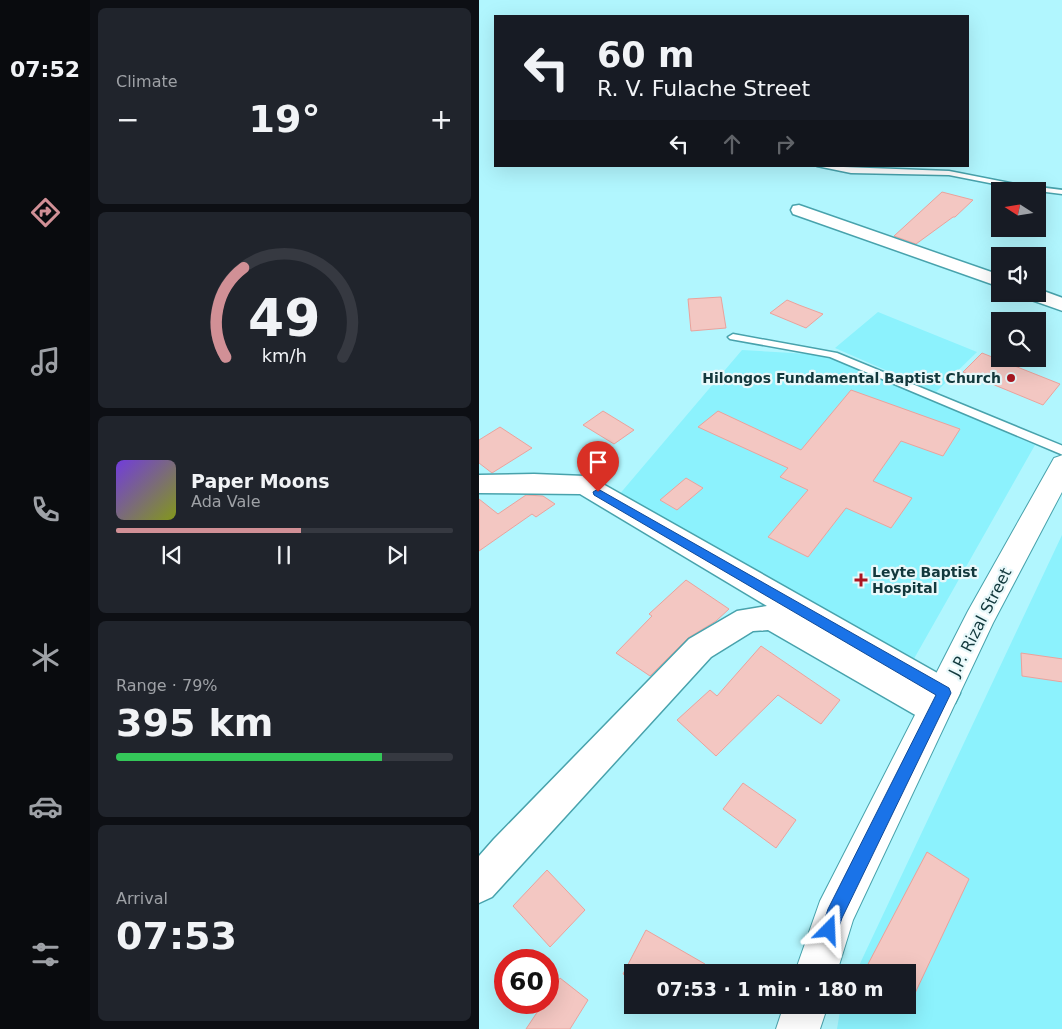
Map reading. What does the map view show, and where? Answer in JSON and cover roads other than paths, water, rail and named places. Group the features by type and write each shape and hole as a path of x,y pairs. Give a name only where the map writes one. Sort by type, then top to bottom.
{"main road":[{"name":"J.P. Rizal Street","path":"819,964 834,915 979,620 1062,464"},
{"path":"799,1029 803,1014"}],"street":[{"path":"799,210 991,278"},
{"path":"1046,299 1062,305"},
{"path":"479,484 585,485 783,601 939,701"},
{"path":"479,884 700,648 747,620 773,617 939,701"}],"lane":[{"path":"828,167 851,170 949,173 1015,186 1062,192"},
{"path":"733,337 833,355 1062,451"}],"place":[{"name":"Hilongos Fundamental Baptist Church","path":"1011,378"},
{"name":"Leyte Baptist Hospital","path":"861,580"}]}
